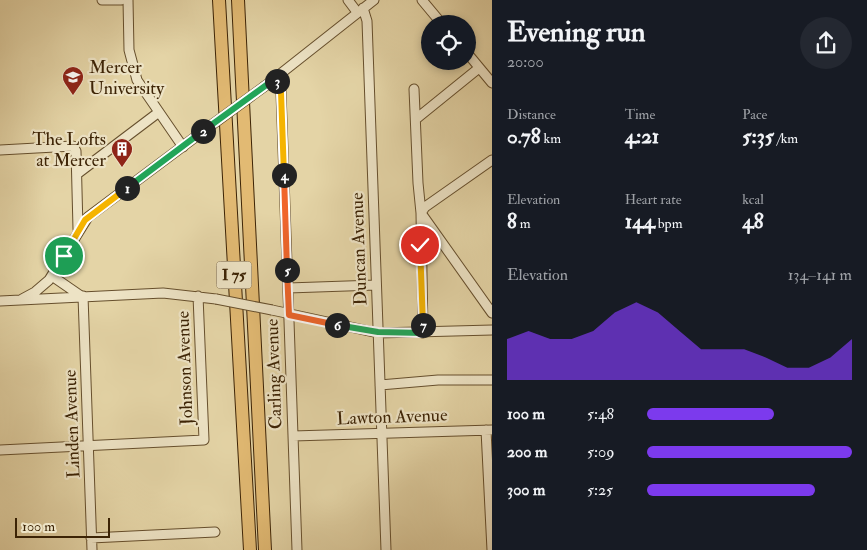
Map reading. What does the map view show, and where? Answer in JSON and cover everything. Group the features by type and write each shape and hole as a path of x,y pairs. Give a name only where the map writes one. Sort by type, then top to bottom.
{"highway":[{"name":"I 75","path":"219,0 250,550"},
{"name":"I 75","path":"238,0 265,550"}],"street":[{"path":"102,0 121,0"},
{"path":"128,0 129,50 137,80 183,146"},
{"name":"Duncan Avenue","path":"348,0 360,10 368,21 386,550"},
{"path":"22,299 40,288 52,276 88,217 276,78 374,0"},
{"path":"422,0 434,15"},
{"path":"476,64 492,83"},
{"path":"416,119 479,68"},
{"name":"Carling Avenue","path":"276,78 281,92 297,550"},
{"path":"414,89 421,214 423,333"},
{"path":"77,174 159,112"},
{"path":"0,150 73,146 77,174 78,231"},
{"path":"421,214 425,207 492,160"},
{"path":"421,214 492,313"},
{"path":"52,276 75,293 83,296"},
{"path":"288,288 376,285"},
{"path":"0,300 163,293 216,298 289,315 378,332 423,333 491,329"},
{"name":"Linden Avenue","path":"83,296 92,550"},
{"name":"Johnson Avenue","path":"88,445 204,440 198,296"},
{"path":"380,385 438,380 492,380"},
{"path":"489,430 492,550"},
{"name":"Lawton Avenue","path":"293,436 489,430"},
{"path":"0,450 88,445"},
{"path":"91,538 215,532"}],"place":[{"name":"Mercer University","path":"73,96"},
{"name":"The Lofts at Mercer","path":"122,168"}],"route":[{"path":"64,256 88,217 276,78 281,92 289,315 378,332 423,333 420,245"}]}
